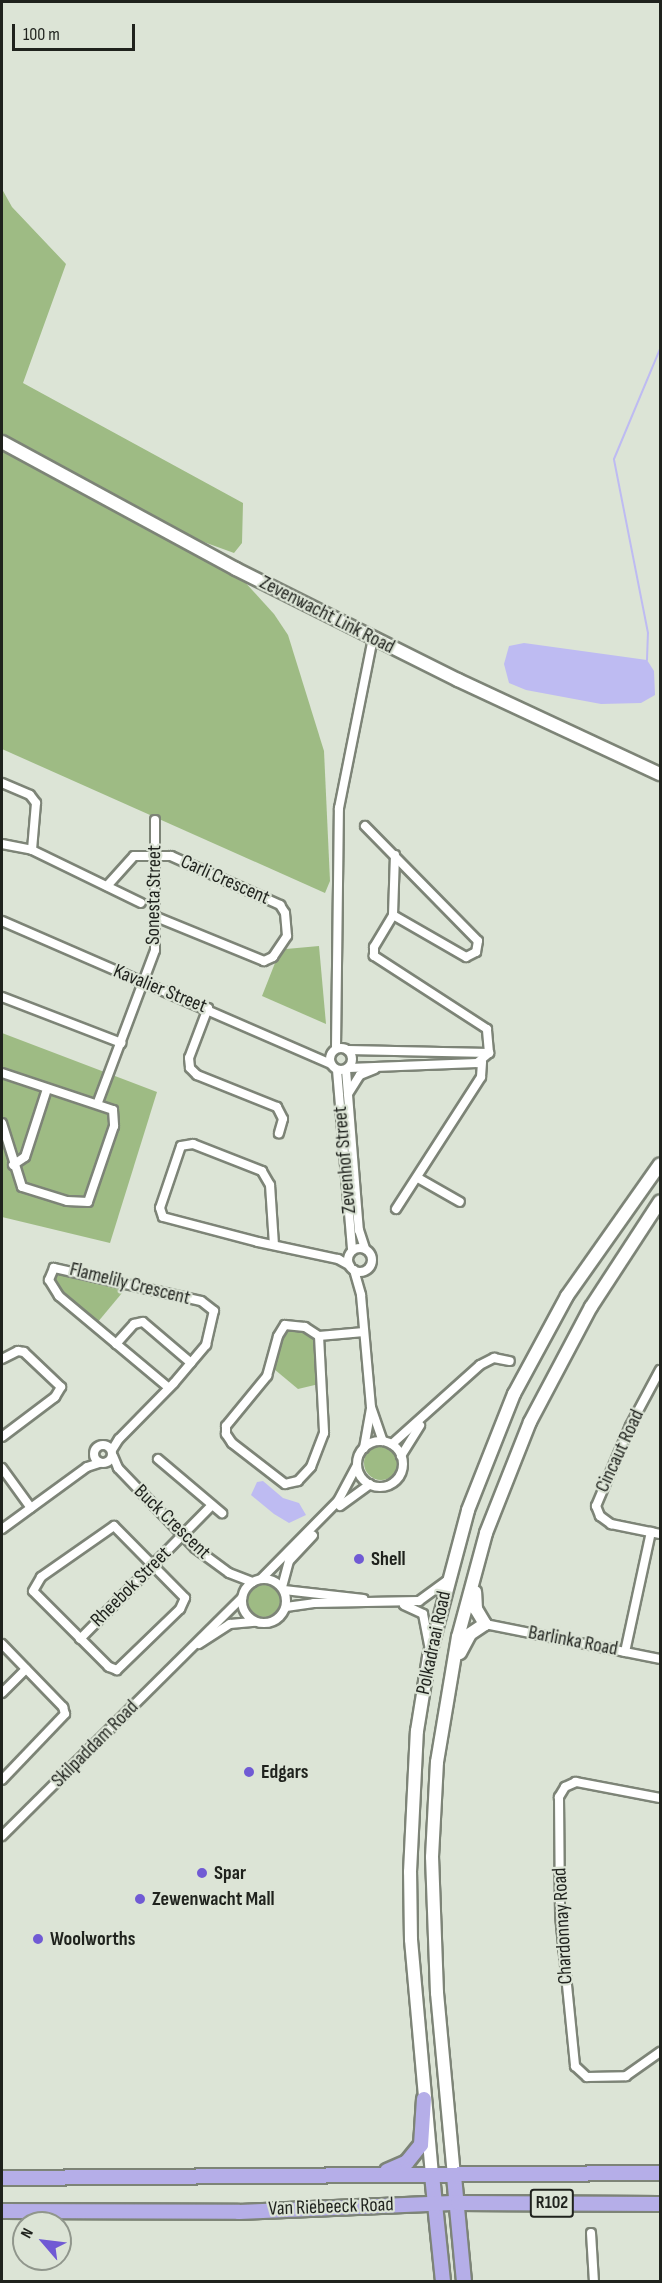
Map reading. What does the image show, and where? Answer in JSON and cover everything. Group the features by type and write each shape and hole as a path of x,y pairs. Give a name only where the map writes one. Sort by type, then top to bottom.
{"main road":[{"name":"Zevenwacht Link Road","path":"2,442 236,569 373,638 660,774"},
{"name":"Polkadraai Road","path":"432,2175 424,2099 410,1872 417,1731 429,1657 448,1580 478,1480 514,1394 567,1296 660,1164"},
{"name":"Polkadraai Road","path":"454,2176 433,1907 435,1787 443,1715 460,1628 486,1533 511,1465 553,1375 591,1306 660,1201"},
{"path":"443,1715 461,1648 473,1630 485,1624 474,1600 486,1533"},
{"path":"362,2176 396,2169 413,2157 423,2137 424,2099"},
{"name":"Van Riebeeck Road","path":"2,2178 660,2173"},
{"path":"432,2175 443,2282"},
{"path":"454,2176 464,2282"},
{"name":"Van Riebeeck Road","path":"2,2211 239,2212 458,2203 660,2204"}],"street":[{"path":"340,1068 333,1051 339,1031 339,808 373,638"},
{"path":"2,783 35,800 32,850"},
{"name":"Sonesta Street","path":"98,1102 155,951 155,820"},
{"path":"365,826 478,941 476,952 466,957 393,915"},
{"path":"2,844 32,850 141,903"},
{"path":"395,855 393,915 374,947 374,956 487,1029 489,1053 482,1062 481,1077 396,1209"},
{"name":"Carli Crescent","path":"107,886 134,856 171,856 277,903 285,913 287,936 275,955 264,961 156,917"},
{"name":"Kavalier Street","path":"2,921 144,983 208,1008 318,1056 340,1068"},
{"path":"2,997 121,1043"},
{"path":"208,1008 189,1058 190,1068 197,1075 277,1107 284,1119 279,1133"},
{"path":"339,1031 352,1058 340,1068"},
{"path":"318,1056 347,1049 489,1053"},
{"path":"340,1068 375,1069 482,1062"},
{"name":"Zevenhof Street","path":"340,1068 348,1096 359,1230 365,1249 372,1260 367,1269 361,1296"},
{"name":"Zevenhof Street","path":"340,1068 352,1268 361,1296 371,1407 364,1448"},
{"path":"348,1096 354,1081 375,1069"},
{"path":"2,1073 47,1089 98,1102 113,1110 115,1116 88,1202 74,1202 27,1190 22,1186 2,1123"},
{"path":"14,1165 25,1157 47,1089"},
{"path":"274,1245 270,1185 262,1171 193,1144 181,1146 160,1208 163,1217 274,1245 338,1259 352,1268 367,1269"},
{"path":"418,1178 460,1202"},
{"path":"338,1259 351,1252 365,1249"},
{"name":"Flamelily Crescent","path":"54,1268 207,1303 215,1317 211,1335 191,1363 169,1388 58,1296 50,1280 54,1268"},
{"name":"Flamelily Crescent","path":"116,1344 140,1322 191,1363"},
{"path":"319,1336 324,1433 311,1467 298,1481 285,1484 232,1443 226,1428 267,1376 282,1327 305,1327 319,1336 364,1332"},
{"path":"2,1359 18,1351 24,1352 62,1387 55,1397 2,1437"},
{"path":"243,1595 252,1582 262,1578 338,1501 364,1448 387,1443 424,1420 480,1365 494,1358 510,1360"},
{"name":"Cincaut Road","path":"625,1652 656,1533 605,1521 596,1506 630,1426 660,1370"},
{"path":"2,1529 111,1450 169,1388"},
{"name":"Zevenhof Street","path":"371,1407 387,1443"},
{"path":"357,1466 361,1477 370,1484 382,1487 393,1482 401,1473 401,1456 424,1420"},
{"path":"387,1443 401,1456"},
{"path":"99,1460 99,1446 111,1450"},
{"name":"Buck Crescent","path":"111,1450 118,1468 183,1535 229,1573"},
{"path":"158,1459 222,1514"},
{"name":"Buck Crescent","path":"99,1460 118,1468"},
{"path":"2,1468 31,1508"},
{"path":"286,1607 283,1589 292,1557 348,1497 370,1484"},
{"name":"Rheebok Street","path":"80,1639 212,1505"},
{"path":"114,1526 154,1564 185,1598 165,1624 117,1670 109,1667 35,1594 37,1581 114,1526"},
{"path":"229,1573 252,1582"},
{"path":"229,1573 243,1595 247,1615 257,1622 275,1621 286,1607 366,1600"},
{"path":"262,1578 283,1589 395,1602 426,1599 448,1580"},
{"name":"Skilpaddam Road","path":"2,1836 243,1595"},
{"path":"395,1602 423,1614 428,1627 429,1657"},
{"name":"Skilpaddam Road","path":"189,1651 219,1628 239,1622 257,1622"},
{"name":"Barlinka Road","path":"485,1624 660,1659"},
{"path":"2,1644 63,1707 65,1714 2,1780"},
{"path":"2,1693 26,1669"},
{"name":"Chardonnay Road","path":"660,1798 576,1782 565,1787 560,1797 560,1915 575,2066 587,2077 626,2076 660,2052"},
{"path":"591,2233 594,2282"}],"green space":[{"path":"2,189 12,207 66,264 23,383 243,503 242,543 234,553 201,541 2,434"},
{"path":"2,448 243,580 274,614 288,635 324,751 330,881 325,893 2,749"},
{"path":"319,946 326,1024 262,996 275,963 286,949"},
{"path":"2,1033 157,1092 110,1243 2,1217"},
{"path":"59,1272 127,1287 97,1323 62,1294 55,1279"},
{"path":"288,1328 313,1334 319,1384 298,1389 274,1369 283,1335"},
{"path":"381,1446 393,1451 398,1463 393,1475 381,1480 369,1475 364,1463 369,1451"},
{"path":"264,1585 275,1590 280,1601 275,1612 264,1617 253,1612 248,1601 253,1590"}],"water":[{"path":"524,643 647,660 654,671 655,695 641,703 601,704 526,690 509,683 504,664 509,646"},
{"path":"263,1481 283,1498 299,1503 306,1515 289,1523 274,1514 251,1495 257,1482"}],"waterway":[{"path":"647,660 648,633 614,459 660,349"}],"place":[{"name":"Shell","path":"359,1559"},
{"name":"Edgars","path":"249,1772"},
{"name":"Spar","path":"202,1873"},
{"name":"Zewenwacht Mall","path":"140,1899"},
{"name":"Woolworths","path":"38,1939"}]}
